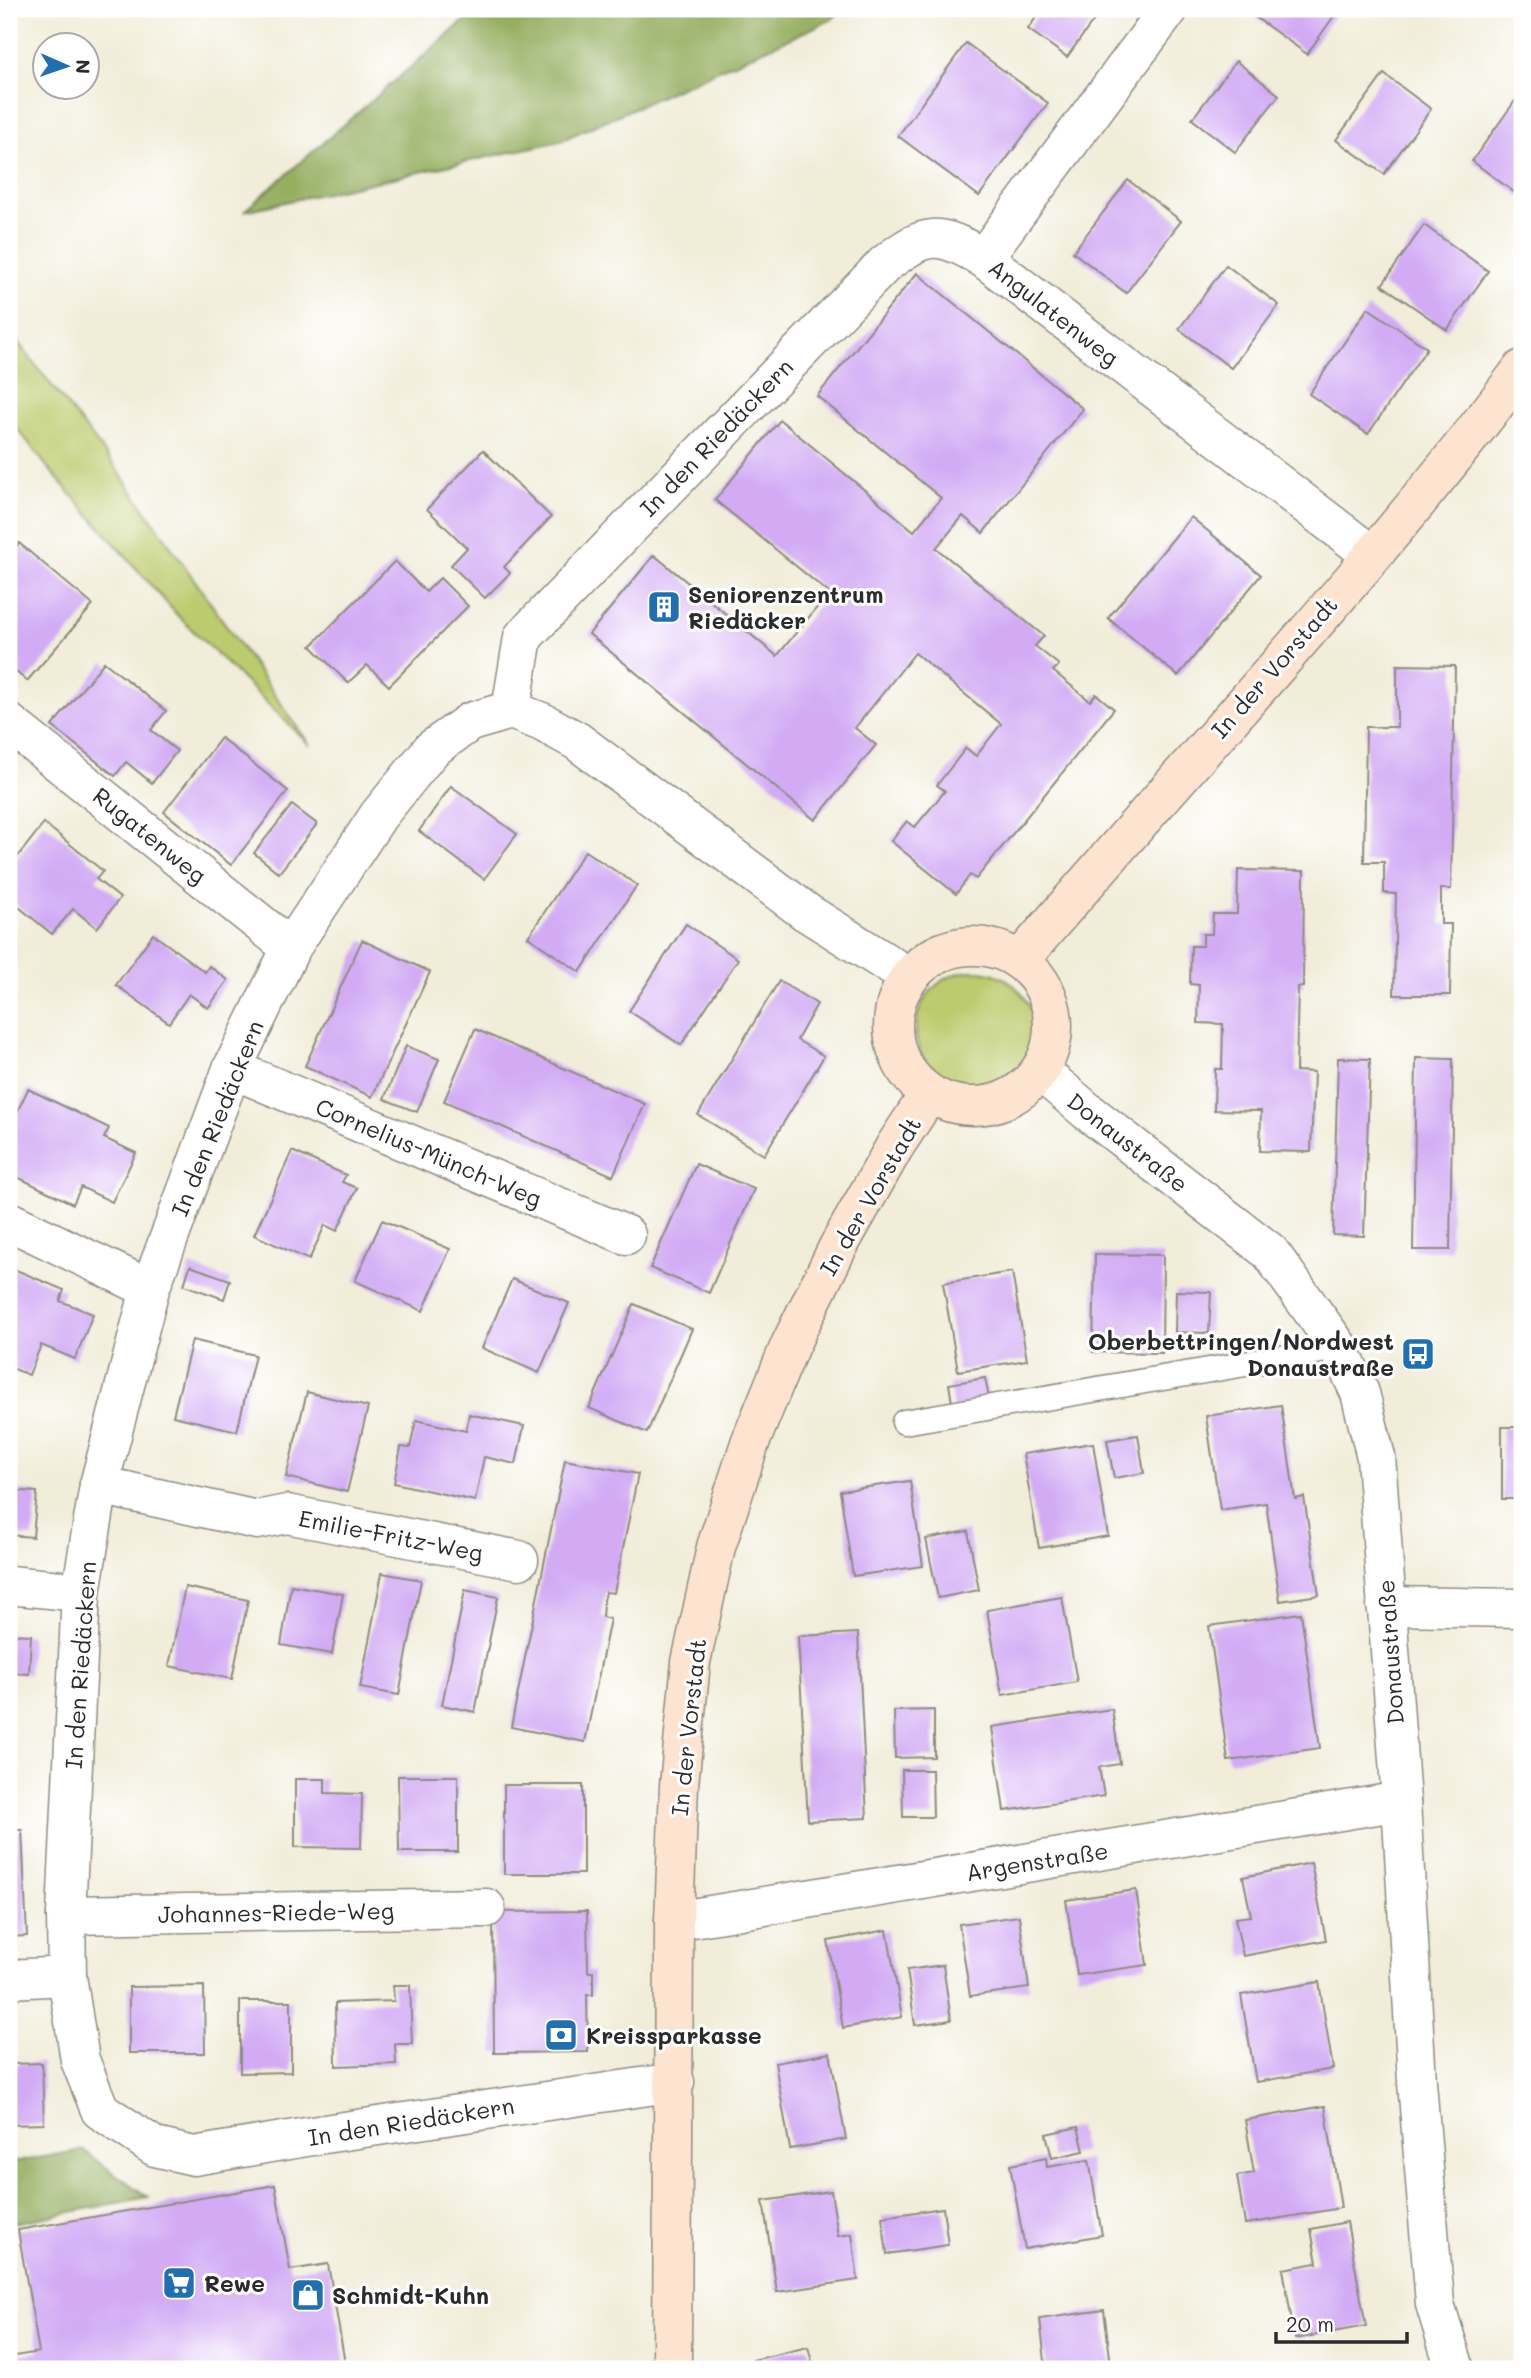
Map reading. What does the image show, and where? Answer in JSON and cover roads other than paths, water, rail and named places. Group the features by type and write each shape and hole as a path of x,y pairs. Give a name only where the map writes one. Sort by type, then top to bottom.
{"street":[{"name":"Angulatenweg","path":"1169,9 983,258 1372,555"},
{"name":"In den Riedäckern","path":"675,2082 194,2156 155,2147 100,2110 79,2060 67,1976 66,1915 81,1592 99,1485 150,1289 232,1069 291,948 378,816 432,749 470,722 511,710 523,637 885,264 919,241 941,238 963,246 983,258"},
{"name":"In der Vorstadt","path":"1020,960 1372,555 1471,437 1522,369"},
{"path":"511,710 542,722 577,741 806,912 909,977"},
{"name":"Rugatenweg","path":"9,723 291,948"},
{"name":"In der Vorstadt","path":"973,945 998,949 1020,960 1037,978 1049,999 1053,1024 1050,1049 1040,1071 1023,1090 1001,1102 976,1107 952,1104 929,1094 909,1076 897,1053 893,1027 897,1000 909,977 927,960 949,949 973,945"},
{"name":"Cornelius-Münch-Weg","path":"232,1069 626,1234"},
{"name":"Donaustraße","path":"1040,1071 1087,1111 1269,1252 1339,1348 1360,1393 1376,1457 1401,1801 1414,2044 1434,2304 1455,2369"},
{"name":"In der Vorstadt","path":"672,2369 674,1921 679,1785 691,1662 716,1547 750,1443 790,1345 838,1247 895,1146 929,1094"},
{"path":"9,1221 150,1289"},
{"name":"Emilie-Fritz-Weg","path":"99,1485 257,1520 287,1514 519,1560"},
{"path":"9,1585 81,1592"},
{"path":"1386,1606 1522,1608"},
{"name":"Argenstraße","path":"674,1921 1401,1801"},
{"name":"Johannes-Riede-Weg","path":"66,1915 486,1908"},
{"path":"9,1979 67,1976"}],"lane":[{"path":"904,1422 1339,1348"}],"place":[{"name":"Seniorenzentrum Riedäcker","path":"664,607"},
{"name":"Oberbettringen/Nordwest Donaustraße","path":"1418,1354"},
{"name":"Kreissparkasse","path":"561,2035"},
{"name":"Rewe","path":"179,2283"},
{"name":"Schmidt-Kuhn","path":"308,2295"}]}
